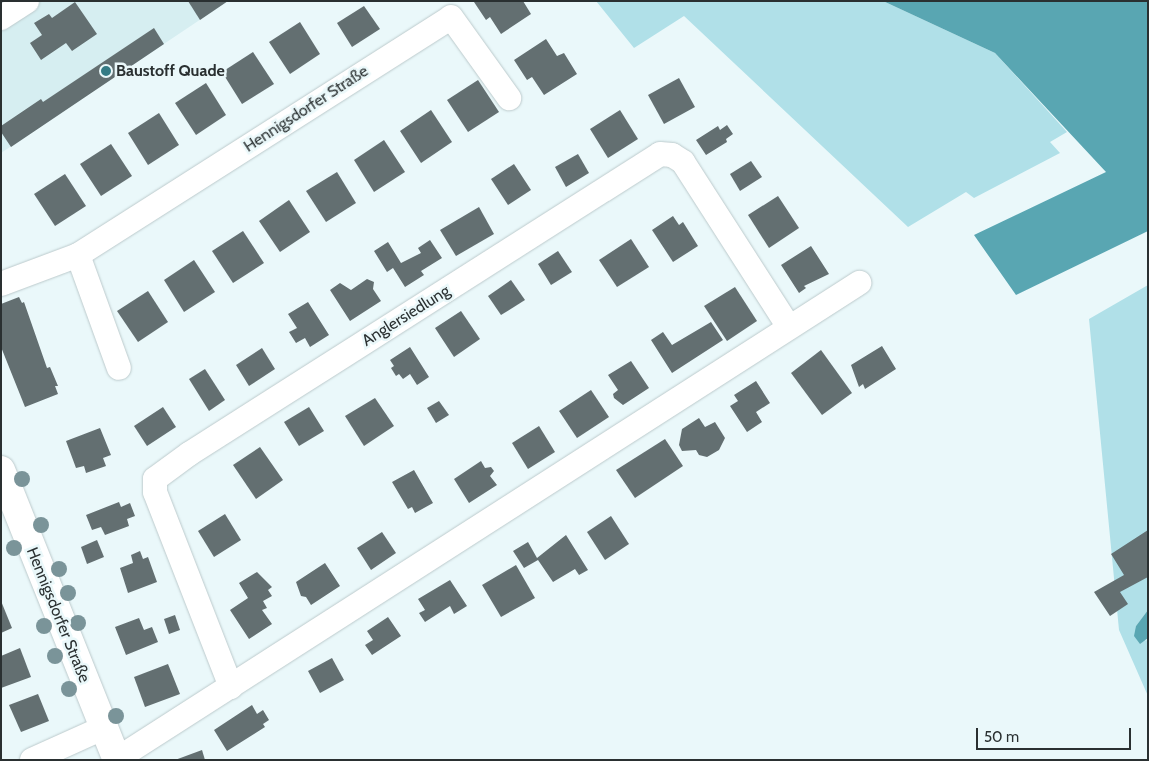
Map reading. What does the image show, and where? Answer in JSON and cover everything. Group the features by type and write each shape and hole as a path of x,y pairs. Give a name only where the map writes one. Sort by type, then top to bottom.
{"main road":[{"name":"Hennigsdorfer Straße","path":"1,470 117,759"}],"street":[{"path":"1,18 27,1"},
{"name":"Hennigsdorfer Straße","path":"1,284 78,255 451,17 509,98"},
{"name":"Anglersiedlung","path":"231,687 155,492 155,479 182,459 660,154 672,155 683,162 789,326"},
{"path":"78,255 118,368"},
{"path":"117,759 789,326 859,283"},
{"path":"32,760 103,728"}],"shaded area":[{"path":"7,1 228,1 1,153 1,5"},
{"path":"596,1 883,1 995,53 1067,132 1050,142 1060,153 974,198 966,192 908,227 684,16 634,48"},
{"path":"883,1 1148,1 1148,231 1016,295 974,235 1106,172 995,53"},
{"path":"1148,285 1148,610 1136,626 1146,641 1148,638 1148,696 1119,630 1089,319"},
{"path":"1148,610 1148,638 1140,644 1134,636 1136,626"}],"building":[{"path":"188,1 228,1 200,20"},
{"path":"523,1 531,14 501,34 490,17 486,20 474,2"},
{"path":"75,2 97,34 72,51 66,43 41,60 30,43 42,35 34,23 49,14 52,18"},
{"path":"364,6 380,29 352,47 337,23"},
{"path":"300,22 320,54 290,74 269,42"},
{"name":"Baustoff Quade","path":"154,28 164,44 11,147 1,132 1,126 41,99 43,102"},
{"path":"546,39 557,56 564,53 577,74 544,95 532,77 527,80 514,60"},
{"path":"253,52 274,84 242,104 222,72"},
{"path":"679,78 695,107 664,124 648,95"},
{"path":"478,80 499,112 468,132 447,100"},
{"path":"206,83 226,115 196,135 175,103"},
{"path":"431,110 452,142 421,163 400,131"},
{"path":"620,110 638,139 608,158 590,129"},
{"path":"159,113 179,145 148,165 128,133"},
{"path":"727,125 733,134 726,139 727,142 706,155 696,140 718,126 720,130"},
{"path":"384,140 405,172 374,192 354,160"},
{"path":"111,144 132,176 101,196 80,164"},
{"path":"578,154 589,173 566,187 555,167"},
{"path":"751,161 762,177 740,191 730,174"},
{"path":"514,164 531,190 508,205 491,179"},
{"path":"337,172 356,203 326,222 306,191"},
{"path":"65,174 86,206 55,226 34,194"},
{"path":"778,196 799,228 769,248 748,215"},
{"path":"289,200 310,232 280,252 259,221"},
{"path":"479,207 494,234 456,256 440,230"},
{"path":"673,216 679,225 683,222 698,246 673,262 652,230"},
{"path":"243,231 264,263 233,283 212,251"},
{"path":"631,239 649,267 617,287 599,260"},
{"path":"430,240 442,258 421,271 424,275 405,287 393,268 387,272 374,251 388,242 401,263 421,253 418,248"},
{"path":"811,246 829,274 804,286 806,288 799,293 781,265"},
{"path":"558,251 572,272 551,285 538,264"},
{"path":"194,260 215,292 184,312 164,280"},
{"path":"367,279 374,282 373,289 381,301 350,321 330,290 340,283 351,290"},
{"path":"511,280 525,300 501,315 488,296"},
{"path":"735,287 757,321 727,341 704,306"},
{"path":"148,291 168,322 138,342 117,311"},
{"path":"19,297 22,303 24,302 47,368 50,367 58,386 55,386 58,394 25,407 1,347 1,304"},
{"path":"308,302 329,335 310,347 305,338 296,343 289,332 297,328 288,314"},
{"path":"461,311 480,339 454,357 435,328"},
{"path":"711,322 723,340 672,373 651,340 663,332 672,345"},
{"path":"882,346 896,369 865,389 863,384 859,387 851,365"},
{"path":"410,347 429,377 417,385 410,374 403,379 399,374 396,376 391,368 394,366 390,360"},
{"path":"262,348 275,369 249,386 236,365"},
{"path":"821,350 852,393 822,415 791,373"},
{"path":"631,361 649,388 623,405 614,398 613,394 618,390 608,375"},
{"path":"205,369 225,400 209,411 189,379"},
{"path":"756,381 770,403 756,412 762,422 747,432 730,406 738,401 734,395"},
{"path":"591,390 609,417 577,438 559,411"},
{"path":"375,398 394,426 364,446 345,416"},
{"path":"439,401 449,415 436,423 427,408"},
{"path":"163,407 176,427 147,446 134,426"},
{"path":"309,407 324,431 299,446 284,422"},
{"path":"699,418 705,427 715,422 725,438 719,450 707,457 699,455 696,450 682,451 679,445 682,429"},
{"path":"539,426 555,452 528,469 512,443"},
{"path":"100,428 111,455 103,458 106,466 86,473 84,466 76,468 66,441"},
{"path":"665,439 683,466 635,498 616,470"},
{"path":"260,447 283,480 256,499 233,465"},
{"path":"481,461 485,468 491,467 494,471 490,476 497,485 469,503 454,479"},
{"path":"414,470 433,503 415,513 412,507 408,509 392,482"},
{"path":"119,502 121,507 130,503 135,516 127,519 129,526 105,535 101,527 92,530 86,515"},
{"path":"225,514 241,540 214,557 198,531"},
{"path":"611,516 629,544 605,560 587,532"},
{"path":"1148,530 1148,577 1120,592 1128,604 1110,616 1094,592 1124,575 1111,554"},
{"path":"382,532 396,553 371,570 357,548"},
{"path":"566,535 588,570 579,575 575,569 553,582 538,560 524,568 513,551 528,542 537,558"},
{"path":"97,540 104,557 87,564 81,547"},
{"path":"140,551 143,559 148,557 157,582 128,593 120,568 133,563 131,555"},
{"path":"325,563 340,586 311,605 306,597 301,596 296,582"},
{"path":"516,565 535,598 501,617 482,585"},
{"path":"257,572 272,587 268,590 272,596 263,601 267,608 262,610 272,624 249,639 230,610 248,598 239,583"},
{"path":"450,580 467,606 454,614 450,606 425,622 419,613 425,610 418,599"},
{"path":"1,601 12,628 1,633"},
{"path":"175,615 180,630 169,634 164,619"},
{"path":"388,617 401,636 372,655 365,645 373,640 367,631"},
{"path":"139,618 144,630 152,627 158,642 126,655 115,627"},
{"path":"20,648 31,677 1,688 1,656"},
{"path":"332,658 344,680 320,693 308,671"},
{"path":"168,664 180,694 145,707 134,677"},
{"path":"38,694 49,721 21,732 9,705"},
{"path":"252,705 257,714 263,710 269,720 263,724 265,727 227,751 214,730"},
{"path":"202,750 205,760 175,760"}],"place":[{"name":"Baustoff Quade","path":"106,71"}]}
